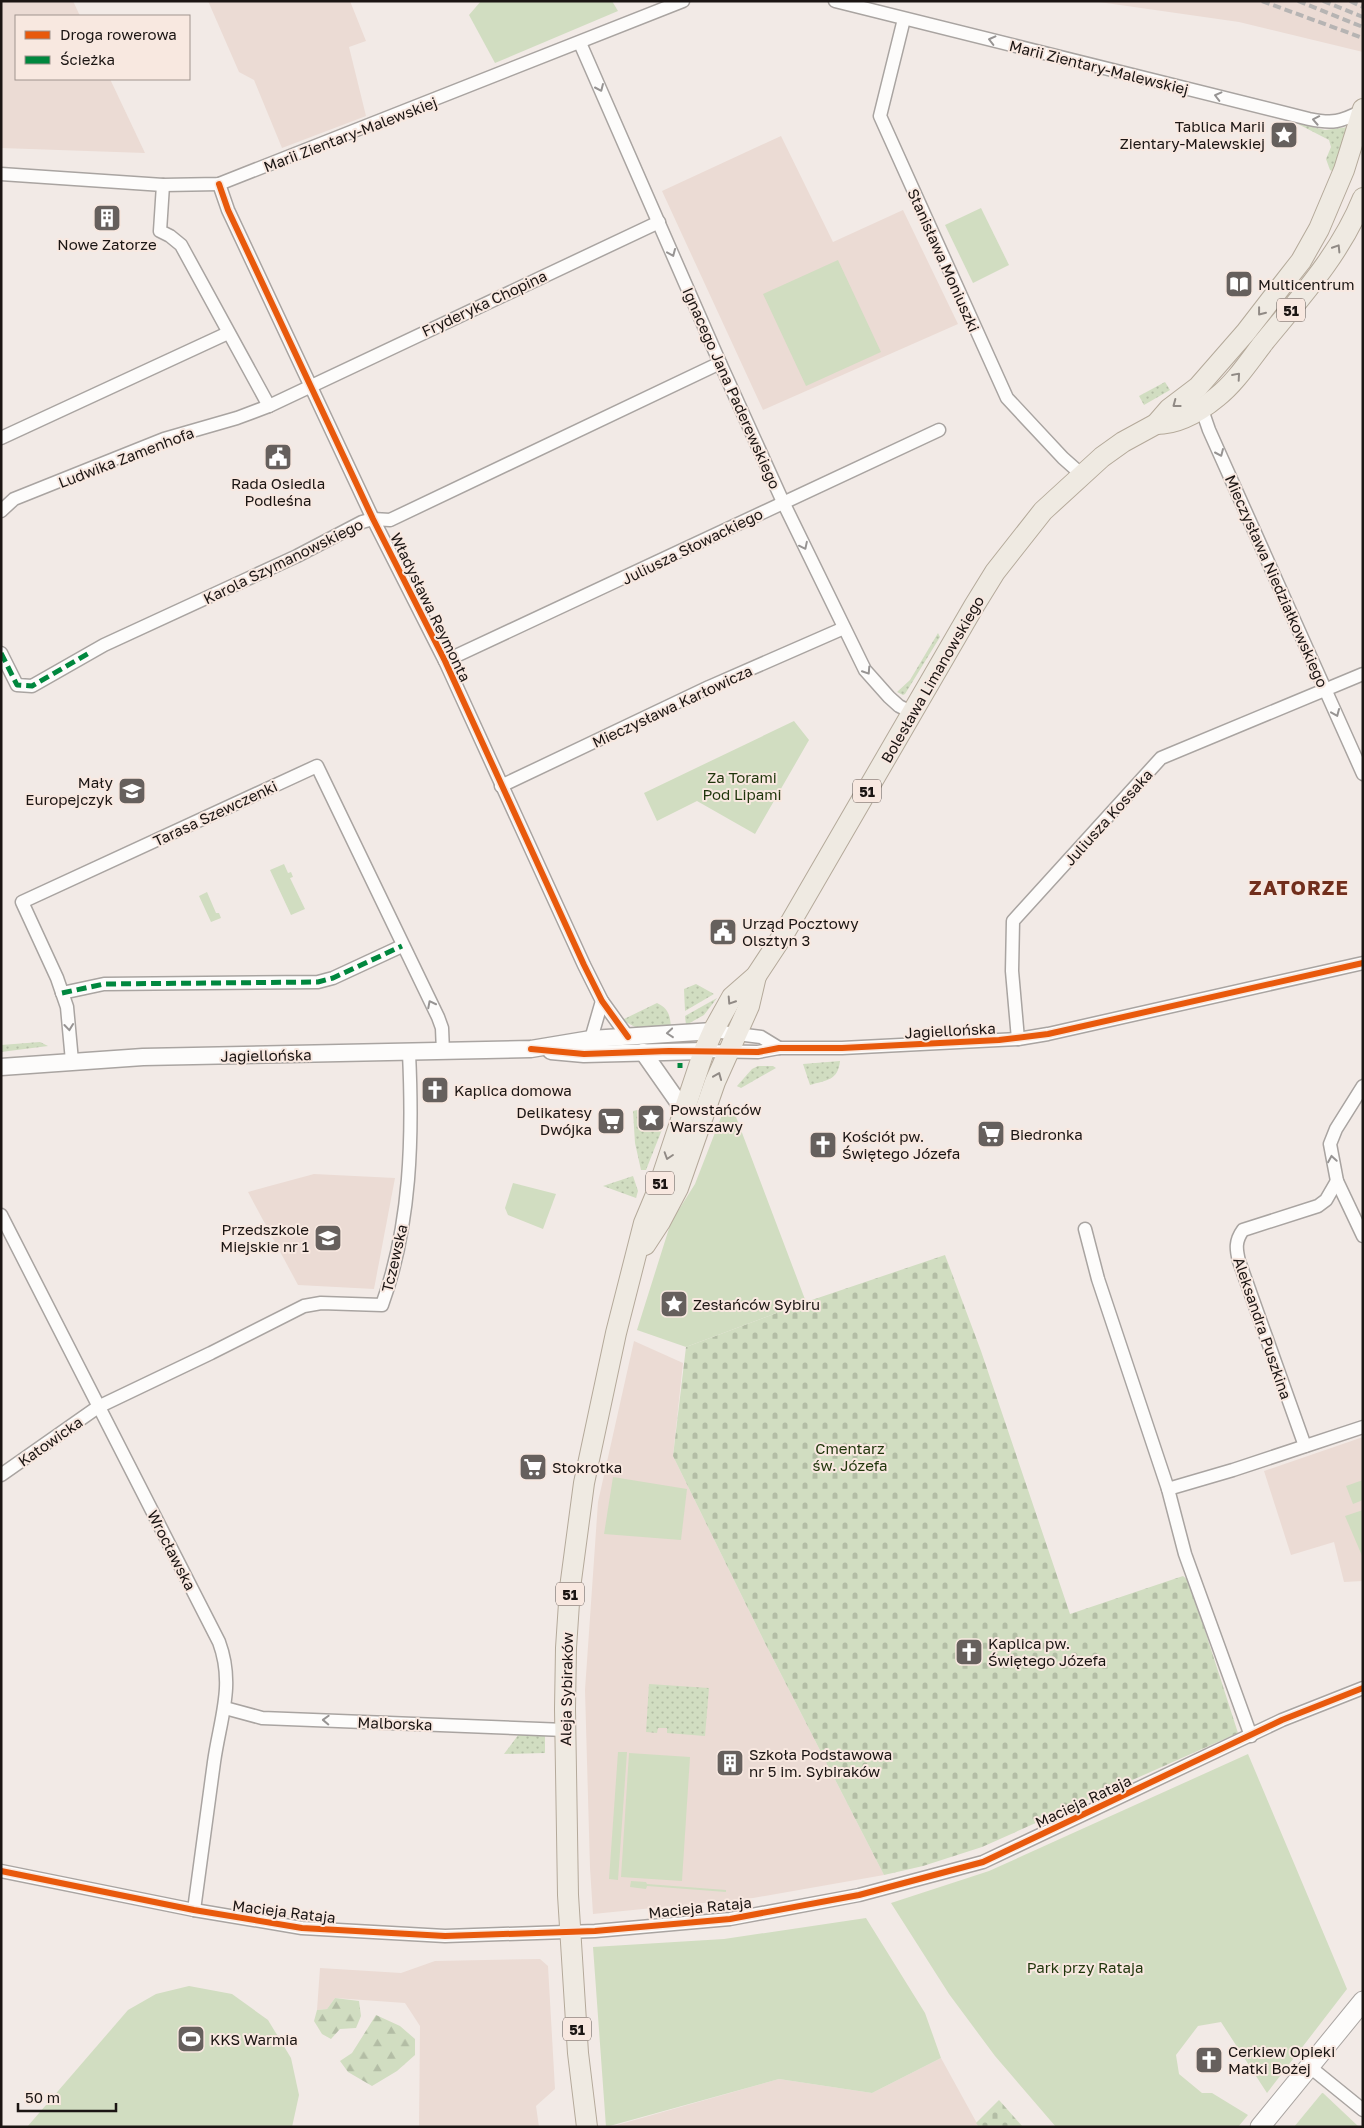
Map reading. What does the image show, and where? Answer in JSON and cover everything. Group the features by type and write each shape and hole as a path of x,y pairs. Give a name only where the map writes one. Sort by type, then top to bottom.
{"main road":[{"name":"Bolesława Limanowskiego","path":"712,1031 732,997 756,976 785,932 995,572 1042,511 1081,474 1123,442 1156,424 1169,409 1198,387 1246,332 1301,261 1319,229 1335,192 1362,110"},
{"name":"Bolesława Limanowskiego","path":"1156,424 1178,422 1218,396 1236,377 1327,265 1347,233 1363,198"},
{"name":"Bolesława Limanowskiego","path":"732,1042 750,1001 756,976"},
{"name":"Aleja Sybiraków","path":"587,2127 578,2053 570,1931 565,1730 566,1648 569,1605 584,1483 616,1333 644,1223 657,1192 712,1031"},
{"name":"Aleja Sybiraków","path":"636,1257 660,1222 678,1188 715,1082 732,1042"},
{"path":"1260,2127 1363,2001"}],"street":[{"name":"Marii Zientary-Malewskiej","path":"1,174 163,185 219,184 683,1"},
{"name":"Marii Zientary-Malewskiej","path":"835,1 1309,119 1329,123 1342,121 1362,110"},
{"name":"Stanisława Moniuszki","path":"904,19 880,116 1007,398 1063,458 1081,474"},
{"name":"Ignacego Jana Paderewskiego","path":"580,43 720,363 783,502 844,628 872,680 899,706 912,713"},
{"name":"Władysława Reymonta","path":"219,184 228,210 310,386 373,519 446,661 501,786 602,1001 628,1037"},
{"path":"163,185 160,231 181,245 269,406"},
{"name":"Fryderyka Chopina","path":"310,386 659,222"},
{"path":"1,438 228,333"},
{"name":"Karola Szymanowskiego","path":"1,653 17,685 32,686 104,645 373,519 390,520 720,363"},
{"name":"Ludwika Zamenhofa","path":"1,511 14,499 164,439 237,418 269,406 310,386"},
{"name":"Mieczysława Niedziałkowskiego","path":"1198,387 1201,408 1363,774"},
{"name":"Juliusza Słowackiego","path":"446,661 939,430"},
{"name":"Mieczysława Karłowicza","path":"501,786 709,687 844,628"},
{"name":"Juliusza Kossaka","path":"1018,1039 1012,971 1013,921 1161,758 1363,674"},
{"name":"Tarasa Szewczenki","path":"72,1061 66,1007 62,993 22,902 317,766 442,1028 443,1052"},
{"path":"62,993 104,984 318,982 333,978 402,946"},
{"name":"Jagiellońska","path":"531,1049 591,1039 712,1031 732,1042 758,1052 779,1048 842,1048 1018,1039 1057,1032 1363,963"},
{"path":"591,1039 602,1001"},
{"name":"Jagiellońska","path":"1,1067 143,1057 531,1049 584,1054 704,1051 732,1042 761,1037 779,1048"},
{"path":"643,1052 684,1109"},
{"name":"Tczewska","path":"98,1407 304,1306 321,1303 382,1305 394,1268 400,1240 409,1179 409,1053"},
{"path":"1363,1086 1336,1129 1330,1144 1337,1181 1363,1236"},
{"name":"Aleksandra Puszkina","path":"1305,1446 1241,1268 1236,1247 1238,1237 1243,1230 1318,1206 1326,1200 1337,1181"},
{"name":"Wrocławska","path":"1,1215 224,1655 227,1690 226,1708 216,1748 194,1910"},
{"path":"1085,1229 1098,1279 1168,1489 1185,1554 1251,1736"},
{"name":"Katowicka","path":"1,1475 98,1407"},
{"path":"1168,1489 1363,1427"},
{"name":"Macieja Rataja","path":"1,1871 194,1910 302,1928 445,1936 570,1931 730,1919 859,1895 973,1866 1282,1720 1363,1688"},
{"name":"Malborska","path":"226,1708 262,1718 565,1730"},
{"path":"1310,2067 1363,2110"}],"shaded area":[{"path":"1,1 73,1 80,15 15,15 15,80 110,80 145,153 1,148"},
{"path":"208,1 350,1 366,41 349,47 366,116 282,148 254,80 239,72"},
{"path":"1092,1 1363,1 1363,52 1239,22"},
{"path":"781,136 833,242 903,210 958,324 763,410 662,191"},
{"name":"Przedszkole Miejskie nr 1","path":"314,1174 395,1178 374,1289 298,1285 248,1192"},
{"path":"634,1341 683,1363 673,1456 764,1641 884,1875 753,1898 593,1914 585,1690 598,1502"},
{"path":"1363,1437 1363,1581 1344,1582 1334,1542 1291,1555 1264,1471"},
{"path":"540,1959 548,1966 555,2089 536,2106 539,2127 419,2127 420,2026 405,2003 335,1998 327,2009 317,2010 320,1968 401,1973 435,1961"},
{"path":"941,2058 979,2127 610,2127 779,2079 872,2093"}],"green space":[{"path":"481,1 612,1 618,11 495,63 469,15"},
{"path":"1296,123 1325,130 1348,127 1334,172 1330,170 1326,159 1331,147 1329,140"},
{"path":"981,208 1009,265 973,283 945,225"},
{"path":"838,260 881,352 806,386 763,294"},
{"path":"1165,382 1170,390 1144,405 1139,396"},
{"path":"938,633 940,637 905,694 897,692 910,680"},
{"name":"Za Torami Pod Lipami","path":"794,721 809,740 755,834 697,801 657,821 644,793"},
{"path":"284,864 288,873 291,872 293,877 290,878 305,909 291,915 270,870"},
{"path":"207,892 216,913 219,913 221,918 211,922 199,896"},
{"path":"696,984 714,994 685,1011 684,989"},
{"path":"717,998 704,1015 686,1025 685,1016"},
{"path":"657,1003 668,1012 671,1027 637,1028 622,1020"},
{"path":"40,1042 48,1046 1,1052 1,1045"},
{"path":"840,1061 839,1068 834,1076 810,1085 803,1064"},
{"path":"758,1066 773,1066 776,1068 741,1088 737,1086 752,1069"},
{"path":"660,1106 649,1118 651,1121 664,1111 663,1127 646,1170 641,1170 635,1143 633,1111"},
{"path":"725,1107 733,1109 806,1302 686,1347 637,1330 671,1222 695,1184"},
{"path":"633,1176 638,1191 636,1198 603,1186"},
{"path":"513,1183 556,1194 543,1229 508,1215 505,1208"},
{"name":"Cmentarz św. Józefa","path":"945,1255 981,1351 1070,1614 1183,1576 1189,1581 1238,1733 982,1847 923,1866 884,1875 764,1641 673,1456 686,1347 806,1302"},
{"path":"613,1477 687,1489 681,1540 604,1534"},
{"path":"1363,1480 1363,1500 1353,1504 1346,1486"},
{"path":"1363,1510 1363,1558 1345,1516"},
{"path":"649,1684 709,1688 705,1736 667,1733 667,1728 658,1728 657,1733 646,1732"},
{"path":"519,1734 545,1735 545,1753 504,1754"},
{"path":"618,1752 627,1752 618,1880 609,1879"},
{"path":"629,1753 690,1757 682,1881 621,1877"},
{"name":"Park przy Rataja","path":"1248,1754 1347,1989 1267,2093 1221,2022 1198,2026 1176,2055 1179,2074 1202,2093 1212,2093 1248,2115 1238,2127 1056,2127 995,2056 949,1994 891,1903 989,1871"},
{"path":"631,1881 726,1890 726,1892 647,1886 646,1889 630,1887"},
{"path":"866,1918 925,2013 941,2058 872,2093 779,2079 606,2127 593,1947 724,1939"},
{"name":"KKS Warmia","path":"189,1986 232,1994 268,2020 291,2058 299,2095 292,2127 27,2127 128,2010 156,1994"},
{"path":"335,1998 359,2001 361,2016 356,2028 340,2029 331,2039 322,2034 314,2021 317,2010 327,2009"},
{"path":"376,2015 400,2026 415,2039 415,2055 397,2071 372,2086 348,2072 340,2061 352,2053"},
{"path":"1323,2093 1359,2127 1294,2127"},
{"path":"999,2100 1023,2127 979,2127 976,2123"}],"railway":[{"path":"1262,1 1363,38"},
{"path":"1298,1 1363,27"},
{"path":"1323,1 1363,17"},
{"path":"1350,1 1363,7"}],"marked path":[{"path":"1,653 17,685 32,686 91,652"},
{"path":"62,993 104,984 318,982 333,978 402,946"},
{"path":"680,1063 680,1068"}],"cycle path":[{"path":"219,184 228,210 373,519 445,661 584,965 602,1001 628,1037"},
{"path":"531,1049 584,1054 669,1051 758,1052 779,1048 842,1048 999,1040 1048,1034 1363,963"},
{"path":"1,1871 194,1910 302,1928 445,1936 595,1931 730,1919 859,1895 983,1862 1282,1720 1363,1688"}],"place":[{"name":"Tablica Marii Zientary-Malewskiej","path":"1284,135"},
{"name":"Nowe Zatorze","path":"107,218"},
{"name":"Multicentrum","path":"1239,284"},
{"name":"Rada Osiedla Podleśna","path":"278,457"},
{"name":"Mały Europejczyk","path":"132,791"},
{"name":"Urząd Pocztowy Olsztyn 3","path":"723,932"},
{"name":"Kaplica domowa","path":"435,1090"},
{"name":"Powstańców Warszawy","path":"651,1118"},
{"name":"Delikatesy Dwójka","path":"611,1121"},
{"name":"Biedronka","path":"991,1134"},
{"name":"Kościół pw. Świętego Józefa","path":"823,1145"},
{"name":"Przedszkole Miejskie nr 1","path":"328,1238"},
{"name":"Zesłańców Sybiru","path":"674,1304"},
{"name":"Stokrotka","path":"533,1467"},
{"name":"Kaplica pw. Świętego Józefa","path":"969,1652"},
{"name":"Szkoła Podstawowa nr 5 im. Sybiraków","path":"730,1763"},
{"name":"KKS Warmia","path":"191,2039"},
{"name":"Cerkiew Opieki Matki Bożej","path":"1209,2060"}],"district":[{"name":"ZATORZE","path":"1299,887"}]}
